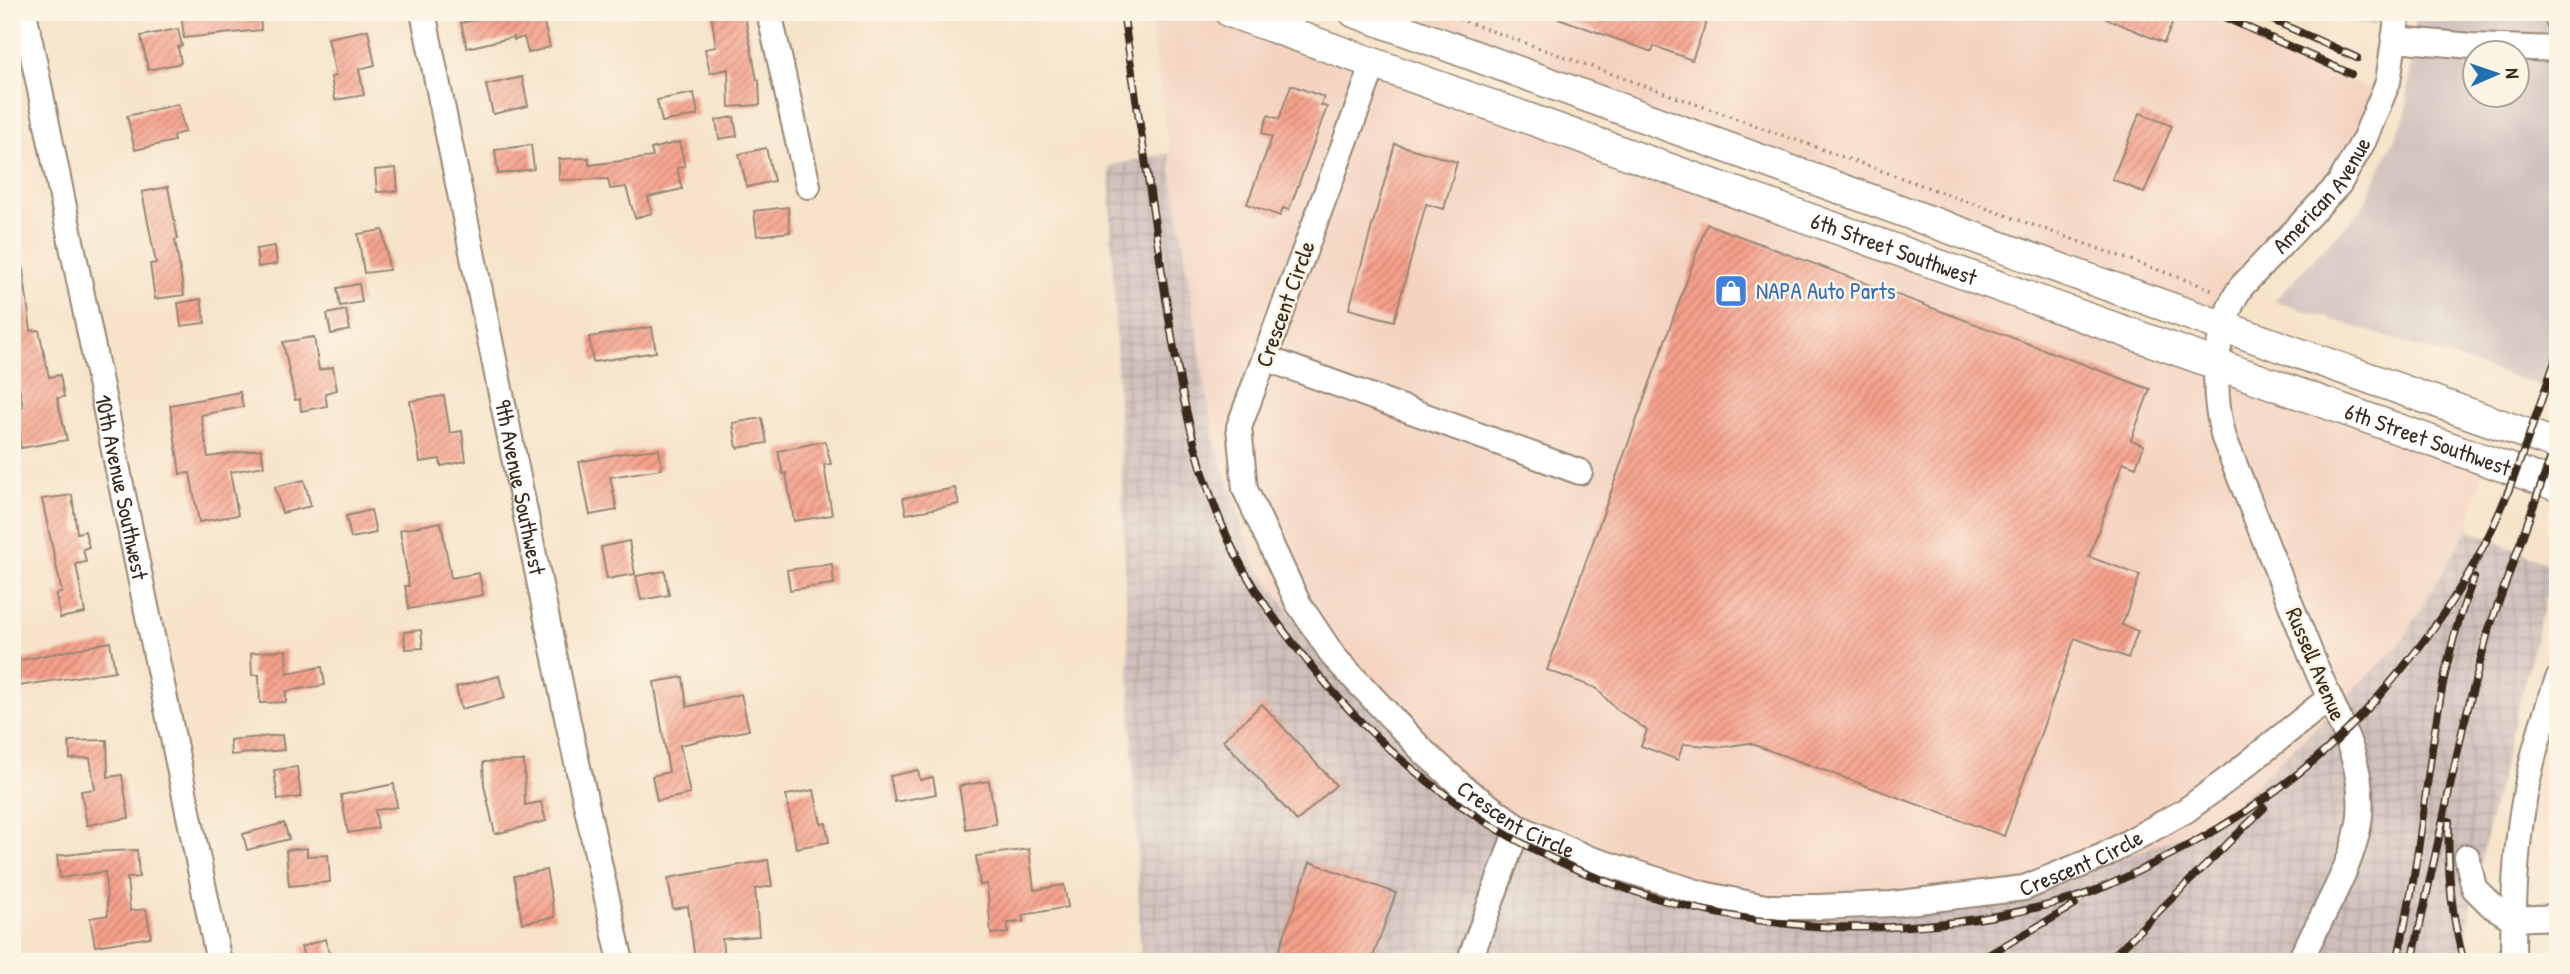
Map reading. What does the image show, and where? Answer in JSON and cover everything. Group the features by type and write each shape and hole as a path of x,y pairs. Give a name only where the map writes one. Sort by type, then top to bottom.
{"main road":[{"name":"6th Street Southwest","path":"1230,12 2558,486"},
{"name":"6th Street Southwest","path":"1354,12 2558,445"}],"street":[{"name":"10th Avenue Southwest","path":"24,12 219,962"},
{"name":"9th Avenue Southwest","path":"423,12 568,722 621,962"},
{"path":"769,12 808,186"},
{"name":"American Avenue","path":"2218,364 2224,326 2241,287 2339,184 2364,139 2388,82 2398,12"},
{"path":"2557,12 2558,20"},
{"path":"2395,39 2472,46 2558,49"},
{"name":"Crescent Circle","path":"1374,64 1239,427 1245,489 1298,603 1334,657 1424,752 1465,789 1518,827 1588,858 1703,894 1765,907 1892,904 2024,888 2103,856 2185,811 2328,699"},
{"path":"1265,358 1580,472"},
{"name":"Russell Avenue","path":"2218,364 2215,392 2217,414 2224,438 2328,699 2351,745 2357,767 2360,815 2356,837 2347,863 2300,962"},
{"path":"2513,962 2515,863 2522,803 2548,727 2558,679"},
{"path":"1469,962 1518,827"},
{"path":"2468,857 2474,888 2491,905 2513,919 2558,917"}],"path":[{"path":"1439,12 2215,290"}],"shaded area":[{"path":"1148,12 1230,12 2486,461 2468,529 2399,646 2217,822 1998,905 1806,918 1478,812 1337,676 1255,564 1214,439"},
{"path":"1355,12 2194,12 2383,95 2369,128 2224,326"},
{"path":"2416,12 2558,12 2558,391 2274,301 2361,210 2406,114"},
{"path":"1169,153 1214,440 1255,564 1337,676 1478,812 1806,918 1998,905 2217,822 2399,646 2468,529 2554,566 2493,805 2460,962 1141,962 1109,166"}],"green space":[{"path":"2295,12 2373,12 2374,24"}],"building":[{"path":"181,12 260,12 261,30 184,38"},
{"path":"508,12 533,12 534,17 542,15 550,47 528,53 524,37 514,40 514,37 467,48 461,23"},
{"path":"711,12 744,12 759,80 760,105 729,107 728,69 710,73 705,49 716,47"},
{"path":"1710,12 1692,60 1654,46 1652,52 1547,14"},
{"path":"2091,12 2177,12 2164,43"},
{"path":"178,29 182,46 178,47 181,63 148,70 141,36"},
{"path":"368,30 375,65 359,69 364,95 335,100 331,77 336,76 328,38"},
{"path":"522,77 528,106 493,114 486,85"},
{"path":"1291,85 1324,97 1321,105 1327,107 1289,210 1283,208 1280,216 1247,204 1272,137 1262,133 1268,115 1279,119"},
{"path":"694,93 698,115 662,122 657,100"},
{"path":"178,104 185,132 173,135 174,141 135,150 127,116"},
{"path":"2140,113 2172,126 2144,193 2112,179"},
{"path":"734,117 737,136 719,139 716,120"},
{"path":"679,142 685,166 677,168 682,189 648,197 652,213 635,218 626,187 610,189 608,179 559,180 559,159 589,158 589,165 653,157 651,149"},
{"path":"1395,144 1457,162 1444,209 1426,204 1394,321 1349,309"},
{"path":"531,145 534,169 498,174 495,150"},
{"path":"766,148 774,181 747,187 739,154"},
{"path":"396,168 398,191 377,192 375,170"},
{"path":"168,187 178,239 175,240 184,295 155,299 150,264 156,263 142,192"},
{"path":"788,207 790,232 757,236 754,211"},
{"path":"1707,224 2150,389 2131,440 2144,445 2136,467 2123,462 2089,557 2140,575 2122,625 2138,631 2128,658 2075,638 2004,836 1749,743 1722,747 1683,744 1678,760 1641,746 1647,730 1616,709 1596,688 1547,670"},
{"path":"383,230 389,270 364,273 358,234"},
{"path":"275,246 277,264 258,267 256,249"},
{"path":"22,262 31,331 39,330 49,377 60,375 64,397 57,398 67,440 21,448 12,410 23,406 12,352 12,263"},
{"path":"359,284 362,302 340,306 337,288"},
{"path":"201,299 205,323 181,326 178,303"},
{"path":"346,310 350,330 331,334 327,314"},
{"path":"652,327 656,352 593,362 589,337"},
{"path":"314,337 319,370 333,367 337,390 325,393 327,406 301,411 300,399 295,400 283,342"},
{"path":"240,392 243,407 201,415 208,457 261,449 264,466 230,472 238,515 199,522 190,473 180,474 170,405"},
{"path":"444,396 450,433 462,431 466,461 441,466 440,459 420,462 410,401"},
{"path":"762,418 767,443 737,448 733,423"},
{"path":"825,441 831,464 824,465 832,515 794,521 786,473 783,474 778,451"},
{"path":"659,449 662,469 610,477 617,510 590,515 579,462"},
{"path":"304,480 311,506 282,513 275,487"},
{"path":"955,488 959,504 906,514 903,498"},
{"path":"72,495 77,533 85,531 89,547 83,549 86,562 76,564 85,613 60,618 56,594 62,593 42,499"},
{"path":"371,510 376,533 351,538 346,516"},
{"path":"441,522 451,578 479,573 483,595 409,609 405,586 409,586 400,530"},
{"path":"629,541 635,574 607,579 601,547"},
{"path":"832,564 834,584 790,590 787,570"},
{"path":"665,571 669,595 641,600 636,576"},
{"path":"421,630 423,648 405,649 404,632"},
{"path":"110,642 115,671 12,687 12,662"},
{"path":"286,650 287,673 322,667 325,685 286,691 286,702 260,703 259,675 252,675 251,653"},
{"path":"499,676 505,698 461,709 456,687"},
{"path":"683,677 687,707 741,694 749,730 680,745 690,794 657,801 652,776 669,772 654,682"},
{"path":"1262,704 1336,785 1297,821 1223,740"},
{"path":"282,735 284,750 231,755 230,740"},
{"path":"107,740 108,777 122,775 129,818 87,825 81,791 95,789 90,758 70,759 69,741"},
{"path":"524,761 525,805 541,802 546,821 495,834 484,785 483,762"},
{"path":"297,767 301,797 278,800 274,770"},
{"path":"918,770 920,780 933,777 936,794 895,802 890,776"},
{"path":"989,781 996,824 966,829 959,786"},
{"path":"394,784 397,807 375,810 378,828 348,833 341,795"},
{"path":"814,790 821,824 826,823 829,842 796,848 786,795"},
{"path":"284,823 289,839 247,850 243,834"},
{"path":"307,848 307,856 328,855 330,882 289,886 286,850"},
{"path":"1029,849 1034,890 1064,885 1068,907 1023,915 1023,922 1008,923 1008,933 991,934 987,884 980,885 976,856"},
{"path":"137,850 139,877 127,878 130,911 146,909 151,937 95,946 90,918 108,915 105,872 60,878 57,856"},
{"path":"768,860 772,886 755,889 759,936 722,939 724,958 695,961 688,906 673,909 668,878"},
{"path":"1310,862 1396,893 1371,962 1275,962"},
{"path":"546,870 555,917 522,923 514,876"},
{"path":"325,939 332,962 306,962 301,947"}],"railway":[{"path":"1123,12 1172,335 1188,418 1211,498 1227,537 1255,589 1284,632 1328,686 1402,760 1484,821 1572,868 1667,901 1765,921 1866,928 1969,920 2083,895 2131,875 2218,828 2270,795 2341,736 2379,696 2428,635 2471,570 2494,524 2558,353"},
{"path":"2213,12 2351,74"},
{"path":"2255,12 2357,58"},
{"path":"2412,962 2463,727 2488,632 2558,438"},
{"path":"2397,962 2415,869 2441,694 2454,635 2474,578"},
{"path":"2107,962 2264,808"},
{"path":"2449,821 2451,892 2464,962"},
{"path":"1976,962 2075,905"}],"place":[{"name":"NAPA Auto Parts","path":"1731,291"}]}
